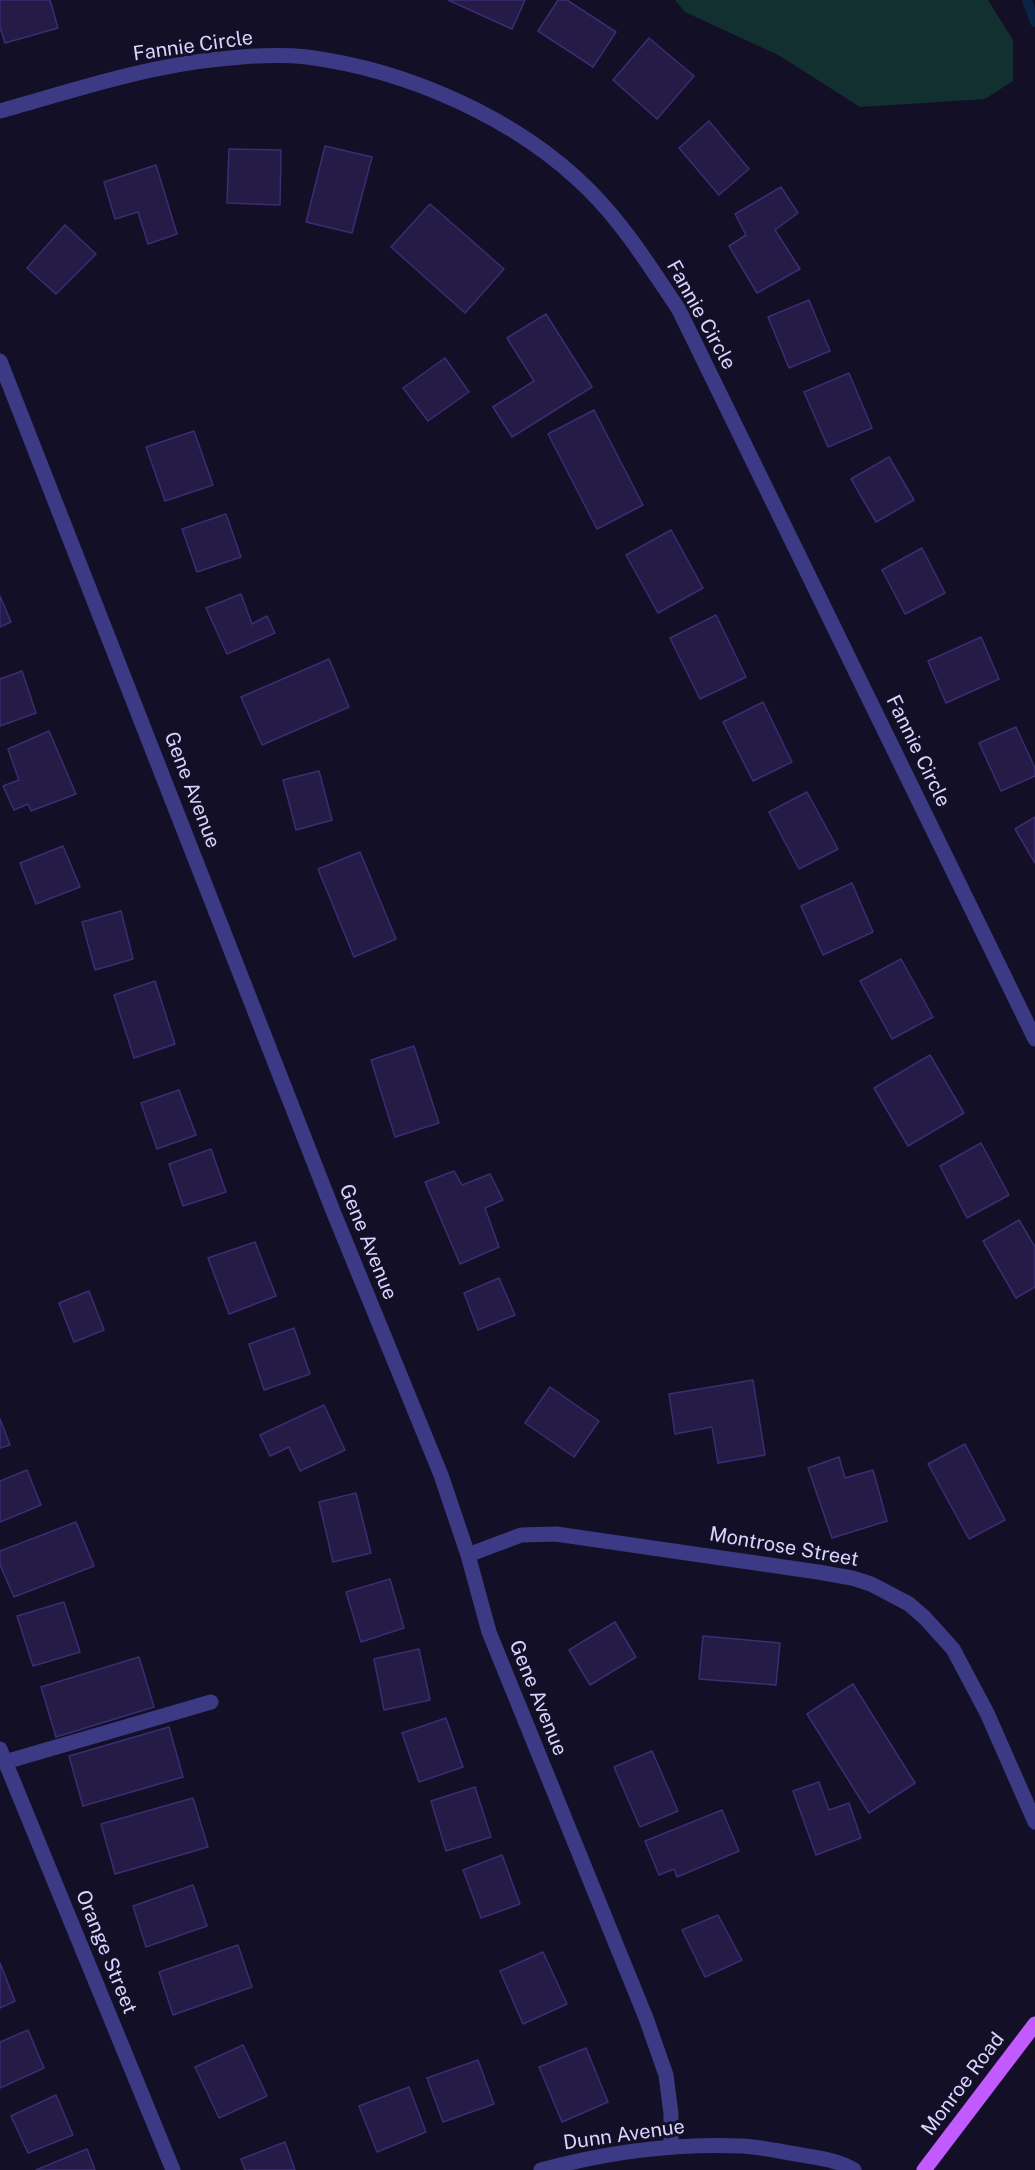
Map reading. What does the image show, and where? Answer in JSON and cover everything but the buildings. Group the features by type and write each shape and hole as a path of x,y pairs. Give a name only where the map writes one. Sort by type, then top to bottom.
{"main road":[{"name":"Monroe Road","path":"924,2170 1035,2024"}],"street":[{"name":"Fannie Circle","path":"0,111 139,73 219,59 305,57 347,64 399,79 457,100 514,131 566,169 590,191 634,242 679,310 1035,1039"},
{"name":"Gene Avenue","path":"0,361 333,1211 441,1475 468,1555 489,1632 650,2029 666,2075 671,2146"},
{"name":"Montrose Street","path":"468,1555 521,1535 556,1533 797,1569 852,1578 871,1584 909,1605 925,1618 953,1649 987,1713 1035,1822"},
{"path":"3,1756 211,1702"},
{"name":"Orange Street","path":"3,1756 173,2170"},
{"name":"Dunn Avenue","path":"541,2170 586,2158 671,2146 744,2146 812,2157 848,2166 854,2170"}],"green space":[{"path":"675,0 988,0 1013,40 1013,81 985,99 860,107 780,56 685,12"}],"waterway":[{"path":"1027,0 1035,22"}]}
